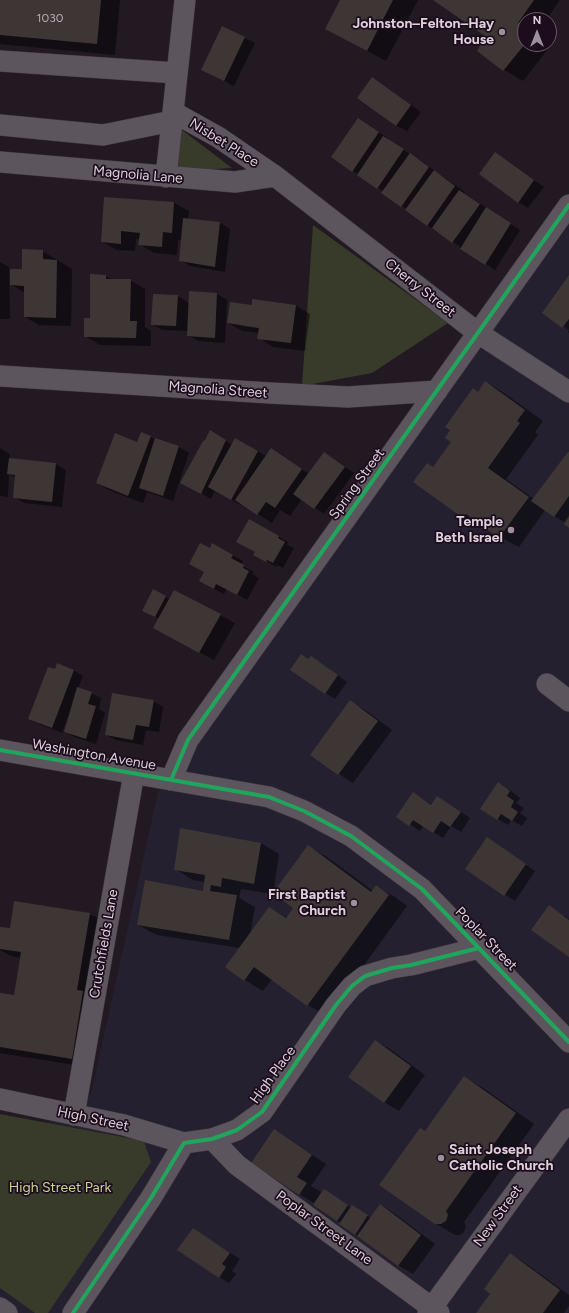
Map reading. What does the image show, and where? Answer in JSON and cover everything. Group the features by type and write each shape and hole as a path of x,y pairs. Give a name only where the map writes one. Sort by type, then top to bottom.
{"street":[{"name":"Nisbet Place","path":"166,177 185,0"},
{"path":"0,62 177,73"},
{"name":"Nisbet Place","path":"172,116 218,137 275,176"},
{"path":"0,126 103,135 172,116"},
{"name":"Magnolia Lane","path":"0,162 235,182 275,176"},
{"name":"Cherry Street","path":"275,176 478,333 569,392"},
{"name":"Spring Street","path":"171,780 188,740 569,205"},
{"name":"Magnolia Street","path":"0,376 348,397 437,391"},
{"path":"547,684 569,700"},
{"name":"Washington Avenue","path":"0,750 269,797 304,811 351,836 381,859"},
{"name":"Crutchfields Lane","path":"74,1115 134,773"},
{"name":"Poplar Street","path":"381,859 422,889 569,1042"},
{"name":"High Place","path":"184,1143 212,1139 236,1130 262,1112 336,1005 352,986 365,976 392,968 411,965 479,948"},
{"name":"High Street","path":"0,1099 124,1125 184,1143"},
{"name":"New Street","path":"433,1311 569,1119"},
{"name":"Poplar Street Lane","path":"212,1139 237,1165 433,1311"},
{"path":"73,1313 151,1198 184,1143"},
{"path":"0,1308 7,1313"}],"shaded area":[{"path":"569,224 569,1313 0,1313 0,1154 91,1094 158,792"}],"green space":[{"path":"174,124 232,168 169,172"},
{"path":"313,225 448,323 372,373 302,386"},
{"name":"High Street Park","path":"0,1114 144,1141 151,1162 48,1313 35,1313 0,1288"}],"building":[{"path":"0,0 101,0 97,44 0,35"},
{"path":"340,0 393,0 367,51 325,29"},
{"name":"Johnston–Felton–Hay House","path":"433,0 534,0 526,12 517,12 517,52 518,52 503,71 477,51 485,36"},
{"path":"222,26 245,37 224,81 201,70"},
{"path":"372,77 411,105 396,126 357,98"},
{"path":"358,118 379,132 352,172 331,157"},
{"path":"383,136 404,149 377,189 357,175"},
{"path":"495,152 534,180 518,203 479,174"},
{"path":"410,153 429,167 401,207 381,193"},
{"path":"434,170 455,186 427,226 405,210"},
{"path":"459,190 480,204 452,243 432,228"},
{"path":"104,197 174,202 172,233 163,232 162,247 138,245 140,233 121,231 121,244 101,242"},
{"path":"486,207 511,223 485,265 460,249"},
{"path":"183,218 220,222 215,267 179,261"},
{"path":"22,249 43,250 43,259 57,260 56,318 24,317 24,286 10,285 10,269 22,269"},
{"path":"90,274 106,275 106,279 131,279 130,321 137,321 136,338 84,337 84,318 90,318"},
{"path":"569,275 569,319 562,328 542,313"},
{"path":"189,291 217,293 215,338 187,336"},
{"path":"153,294 178,295 176,326 151,325"},
{"path":"252,299 296,305 291,343 257,339 259,328 227,323 230,302 252,305"},
{"path":"485,381 525,410 517,421 520,423 488,468 529,497 499,538 466,514 463,518 413,482 427,463 433,467 451,442 445,438 450,430 445,427 473,388 478,392"},
{"path":"210,430 226,440 201,494 180,483"},
{"path":"141,432 151,436 128,496 96,483 115,433 137,442"},
{"path":"155,438 179,446 163,496 139,488"},
{"path":"235,438 258,451 231,500 208,487"},
{"path":"271,448 302,469 275,508 266,502 257,515 235,500"},
{"path":"324,452 345,467 314,509 293,494"},
{"path":"568,452 569,496 554,517 531,501"},
{"path":"9,458 56,463 52,502 13,498 15,475 7,474"},
{"path":"569,517 569,528 564,524"},
{"path":"249,519 279,536 278,538 285,542 273,563 267,560 266,562 253,555 255,552 236,542"},
{"path":"200,543 210,548 212,543 233,555 231,558 244,565 243,568 249,571 237,595 216,584 214,589 199,581 204,572 189,564"},
{"path":"153,589 166,596 155,617 142,611"},
{"path":"174,590 221,614 199,653 153,628"},
{"path":"301,654 308,659 311,656 338,675 325,694 290,670"},
{"path":"57,663 74,670 52,728 28,719 48,667 55,669"},
{"path":"77,687 92,692 88,704 96,706 86,739 64,732"},
{"path":"112,693 154,700 149,727 136,725 133,740 105,735"},
{"path":"350,700 378,721 338,775 310,755"},
{"path":"498,782 510,791 507,796 514,801 511,807 518,812 512,821 501,814 497,820 480,809"},
{"path":"413,792 431,805 437,796 461,812 450,827 441,821 433,833 413,820 409,826 396,817"},
{"path":"180,828 261,843 254,884 222,878 221,887 211,885 210,891 237,895 229,940 137,925 145,880 203,891 205,875 174,870"},
{"path":"487,837 526,864 504,896 465,869"},
{"path":"308,845 371,892 376,885 389,895 307,1006 254,967 244,981 225,967 269,907 286,918 293,908 273,893"},
{"path":"14,901 90,913 77,990 83,991 72,1059 0,1047 0,993 14,995 21,952 0,949 0,927 10,928"},
{"path":"549,905 569,920 569,957 531,930"},
{"path":"375,1040 411,1066 384,1103 348,1077"},
{"name":"Saint Joseph Catholic Church","path":"464,1076 516,1113 446,1211 448,1215 446,1221 441,1224 435,1224 379,1185 420,1128 425,1131"},
{"path":"274,1129 312,1155 297,1177 307,1183 299,1195 251,1163"},
{"path":"324,1189 348,1205 337,1221 313,1205"},
{"path":"380,1204 421,1235 398,1266 357,1236"},
{"path":"352,1205 368,1215 355,1235 339,1224"},
{"path":"193,1228 230,1253 222,1264 226,1267 219,1278 177,1250"},
{"path":"510,1253 560,1290 543,1313 476,1313 490,1294 484,1289"}],"cycle path":[{"path":"171,780 188,740 569,205"},
{"path":"0,750 269,797 304,811 351,836 422,889 569,1042"},
{"path":"73,1313 151,1198 184,1143 212,1139 237,1130 262,1112 336,1005 352,986 365,976 392,968 411,965 479,948"}],"place":[{"name":"Johnston–Felton–Hay House","path":"502,32"},
{"name":"Temple Beth Israel","path":"511,530"},
{"name":"First Baptist Church","path":"354,903"},
{"name":"Saint Joseph Catholic Church","path":"441,1158"}]}
